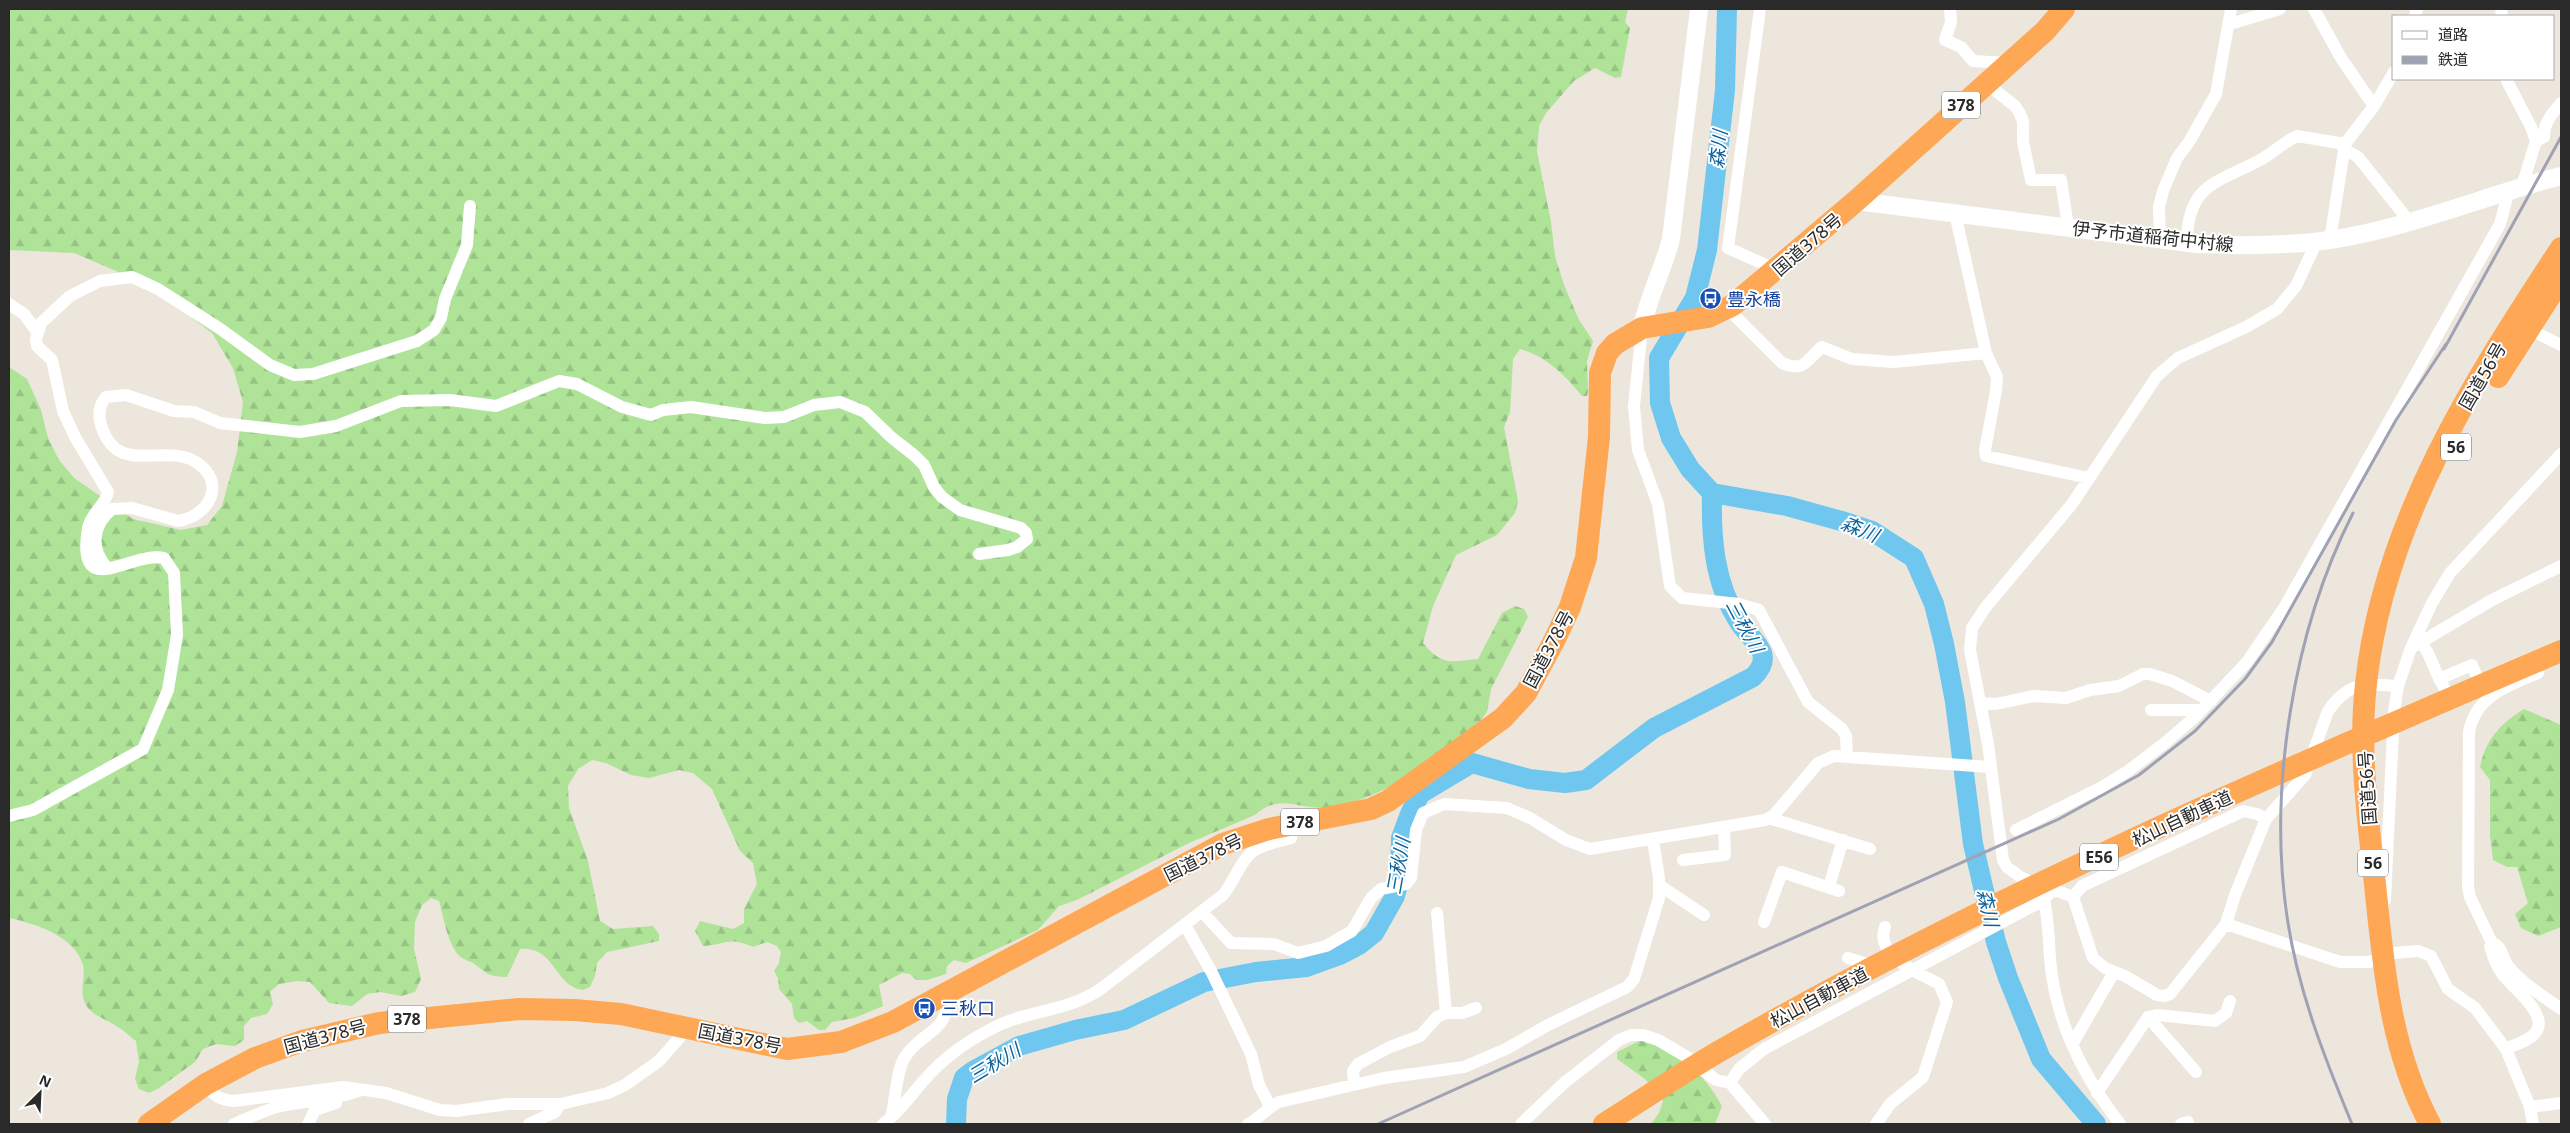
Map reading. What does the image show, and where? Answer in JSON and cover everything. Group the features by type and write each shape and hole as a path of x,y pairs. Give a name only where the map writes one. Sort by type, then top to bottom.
{"highway":[{"name":"国道378号","path":"149,1124 206,1084 276,1049 340,1030 379,1022 548,1008 621,1014 761,1045 787,1048 815,1047 841,1042 866,1034 946,994 1223,844 1294,823 1364,810 1388,801 1488,730 1526,693 1570,607 1582,576 1591,526 1600,424 1600,373 1602,363 1615,344 1651,327 1718,312 1777,270 2045,30 2064,9"},
{"name":"国道56号","path":"2430,1124 2418,1102 2402,1057 2381,949 2365,773 2365,684 2382,594 2404,529 2423,482 2472,391 2561,248"},
{"name":"国道56号","path":"2382,594 2439,478 2479,407 2561,279"},
{"name":"松山自動車道","path":"1604,1124 1715,1054 1773,1022 1916,946 2063,873 2342,744 2561,652"}],"street":[{"path":"1699,9 1671,239 1665,261 1647,306 1651,327 1634,406 1638,450 1658,504 1670,586 1682,598 1704,602 1739,604 1759,610 1808,702 1842,729 1846,736 1847,756"},
{"path":"1760,9 1728,248 1777,270"},
{"path":"1950,9 1951,22 1945,40 1961,47 1973,61 2008,63"},
{"path":"2160,239 2159,207 2163,190 2177,158 2189,142 2216,94 2218,72 2230,24 2231,9"},
{"path":"2230,24 2280,9"},
{"path":"2314,9 2342,58 2374,106"},
{"path":"2120,1124 2084,1072 2055,995 2046,896 2006,867 2003,860 1985,767 1981,703 1970,650 1972,628 1985,608 2059,521 2144,395 2166,366 2178,358 2246,328 2277,309 2296,286 2324,240 2344,147 2374,106 2392,75"},
{"path":"2507,80 2531,127 2536,141"},
{"path":"1986,83 2015,106 2019,112 2023,121 2023,142 2031,180 2060,180 2068,227"},
{"path":"2016,830 2102,787 2128,771 2206,706 2247,662 2284,608 2500,224 2536,141 2544,136 2544,130 2550,117 2561,103"},
{"path":"2186,243 2187,225 2192,209 2201,194 2215,182 2262,159 2297,136 2344,147 2358,156 2409,221"},
{"name":"伊予市道稲荷中村線","path":"1856,201 2186,243 2243,245 2324,240 2409,221 2515,188 2561,176"},
{"path":"9,816 33,810 75,785 143,750 168,690 177,635 174,573 170,564 164,558 156,556 121,567 94,568 89,565 86,557 88,526 108,492 86,458 63,411 52,360 37,346 37,332 40,323 50,312 78,291 100,281 132,278 172,297 270,365 294,375 313,374 417,341 434,330 441,318 446,298 468,245 470,206"},
{"path":"1955,213 1986,352 1997,383 1985,450 1986,456 2089,478"},
{"path":"9,304 24,314 37,332"},
{"path":"1718,312 1782,363 1791,366 1804,365 1822,347 1852,359 1894,362 1986,352"},
{"path":"2529,330 2561,345"},
{"path":"107,568 99,559 94,538 98,524 112,509 132,508 178,521 200,513 209,504 212,497 210,478 204,469 195,462 171,455 130,456 110,442 100,421 102,401 106,396 126,395 174,411 194,412 220,423 300,432 336,426 401,401 450,400 487,407 496,406 559,381 577,384 622,407 651,415 663,410 692,407 775,418 784,417 829,402 852,406 865,412 924,465 934,487 942,497 960,510 1021,528 1026,533 1027,538 1017,547 979,554"},
{"path":"2226,924 2340,962 2369,962 2381,949 2385,904 2391,735 2398,686 2432,603 2450,573 2561,454"},
{"path":"2416,645 2492,600 2561,566"},
{"path":"2416,645 2432,658 2441,683 2472,665 2486,699"},
{"path":"2506,1049 2535,1034 2539,1027 2539,1020 2529,1003 2503,975 2494,959 2490,946 2492,943 2468,887 2469,732 2475,711 2498,690 2561,663"},
{"path":"1981,703 1996,704 2033,696 2066,698 2090,690 2119,686 2144,674 2150,674 2172,681 2206,706"},
{"path":"2073,896 2093,958 2105,968 2157,996 2170,994 2226,924 2235,895 2266,819 2305,775 2328,711 2334,703 2353,687 2365,684 2398,686"},
{"path":"2151,710 2206,706"},
{"path":"1202,912 1231,943 1274,944 1298,953 1326,946 1352,931 1371,898 1381,889 1406,884 1411,878 1416,830 1423,813 1444,804 1507,808 1530,818 1566,840 1590,849 1653,840 1686,832 1724,828 1769,818 1774,815 1818,764 1834,756 1985,767"},
{"path":"2073,896 2082,886 2243,811 2257,814 2266,819"},
{"path":"1769,818 1870,849"},
{"path":"887,1121 926,1077 973,1041 995,1027 1086,999 1202,912 1232,884 1248,855 1258,848 1291,838 1294,823"},
{"path":"1683,860 1725,855 1724,828"},
{"path":"1248,1124 1261,1118 1270,1106 1354,1084 1464,1066 1506,1049 1548,1025 1627,987 1634,980 1637,972 1659,898 1653,840"},
{"path":"1764,922 1782,872 1834,889 1843,840"},
{"path":"1659,884 1704,915"},
{"path":"1730,1083 1739,1069 1764,1048 2046,896 2058,891 2073,896"},
{"path":"1437,913 1446,1013"},
{"path":"1185,925 1220,988 1251,1054 1259,1085 1270,1106"},
{"path":"1876,1124 1890,1104 1924,1077 1946,1010 1946,995 1939,984 1910,970 1887,949 1884,938 1885,927"},
{"path":"2492,943 2499,947 2507,965 2519,978 2561,1009"},
{"path":"2381,949 2395,953 2418,951 2431,956 2435,960 2448,989 2475,1008 2506,1049 2510,1064 2530,1107 2532,1124"},
{"path":"1848,958 1868,966 1910,970"},
{"path":"2073,1043 2114,972"},
{"path":"887,1121 905,1056 942,1022 948,1007 946,994"},
{"path":"2097,1093 2148,1017 2157,1014 2216,1021 2226,1013 2230,1001"},
{"path":"1354,1084 1353,1071 1358,1064 1390,1047 1420,1036 1437,1017 1446,1013 1462,1013 1476,1008"},
{"path":"2148,1017 2196,1072"},
{"path":"206,1084 211,1093 223,1100 234,1101 329,1088 363,1089 408,1098 440,1110 508,1104 561,1104 608,1093 625,1085 659,1061 688,1028"},
{"path":"1521,1124 1564,1083 1619,1040 1631,1035 1643,1035 1658,1040 1687,1057 1716,1080 1730,1083 1765,1124"},
{"path":"234,1124 259,1112 281,1106 344,1097 363,1089"},
{"path":"308,1124 315,1110 338,1102 344,1097"},
{"path":"2530,1107 2561,1103"},
{"path":"530,1124 555,1112 561,1104"}],"green space":[{"path":"9,9 1628,9 1625,22 1630,28 1621,77 1615,78 1595,68 1574,81 1546,113 1539,126 1537,151 1551,222 1555,256 1564,285 1579,320 1593,341 1587,361 1587,396 1582,396 1562,374 1538,356 1520,349 1513,359 1510,412 1504,427 1518,501 1515,513 1497,535 1456,555 1433,606 1423,643 1436,656 1448,661 1478,659 1502,613 1515,606 1524,609 1528,617 1491,689 1487,712 1478,724 1426,763 1391,786 1373,795 1352,802 1319,808 1283,803 1274,804 1255,815 1189,843 1077,900 1059,906 1038,930 966,963 954,960 947,966 946,974 927,980 916,980 910,974 902,973 879,985 883,1006 854,1018 832,1022 825,1030 819,1030 807,1021 799,1023 794,1018 792,1004 779,989 778,978 774,971 779,963 781,952 777,946 767,942 753,947 738,942 727,942 703,946 695,931 700,921 733,929 744,923 744,909 757,884 753,863 740,851 712,789 693,773 679,770 649,778 631,775 606,763 592,760 578,769 568,786 569,808 588,861 600,921 613,929 653,926 659,934 659,941 607,952 597,963 595,976 590,987 583,990 573,987 566,982 548,960 532,950 520,949 507,977 495,976 488,974 457,953 447,932 439,901 431,898 422,905 415,922 414,949 421,979 415,992 401,996 380,992 367,994 352,1006 329,1003 310,982 297,981 279,984 270,992 273,1004 267,1014 251,1018 244,1026 244,1040 235,1046 216,1044 203,1049 195,1062 159,1088 149,1093 139,1089 135,1079 139,1062 136,1041 114,1024 95,1014 85,1003 83,998 84,970 79,955 72,946 52,932 30,923 9,918 9,367 27,379 41,410 48,438 59,460 74,478 133,519 181,530 207,525 222,506 237,452 243,402 233,368 212,333 164,297 116,271 74,253 9,250"},
{"path":"2524,709 2561,725 2561,927 2538,936 2521,928 2515,914 2528,903 2517,867 2507,867 2493,860 2490,835 2490,780 2480,767 2486,748 2495,733 2508,720"},
{"path":"1641,1040 1678,1056 1707,1083 1722,1106 1715,1124 1651,1124 1659,1113 1663,1101 1645,1079 1617,1059 1617,1052"}],"waterway":[{"name":"森川","path":"1727,9 1725,90 1707,250 1695,298 1659,358 1660,403 1671,438 1690,469 1712,493 1787,506 1845,522 1872,531 1914,558 1934,604 1944,644 1955,702 1973,844 1996,942 2008,978 2041,1059 2096,1124"},
{"name":"三秋川","path":"956,1124 957,1099 964,1078 973,1071 1019,1046 1075,1030 1124,1020 1204,982 1256,972 1306,967 1342,954 1359,945 1374,933 1395,896 1400,877 1401,838 1420,794 1472,763 1529,779 1565,783 1586,780 1654,728 1753,677 1761,666 1763,660 1762,653 1758,645 1739,622 1724,592 1716,560 1712,527 1712,493"}],"railway":[{"path":"2444,349 2561,137"},
{"path":"1378,1124 2059,819 2139,775 2195,731 2245,679 2272,642 2396,420 2446,344"},
{"path":"2352,1124 2314,1025 2299,975 2288,923 2282,872 2281,820 2284,766 2290,713 2301,660 2315,608 2332,559 2353,513"}],"place":[{"name":"豊永橋","path":"1711,299"},
{"name":"三秋口","path":"925,1008"}]}
